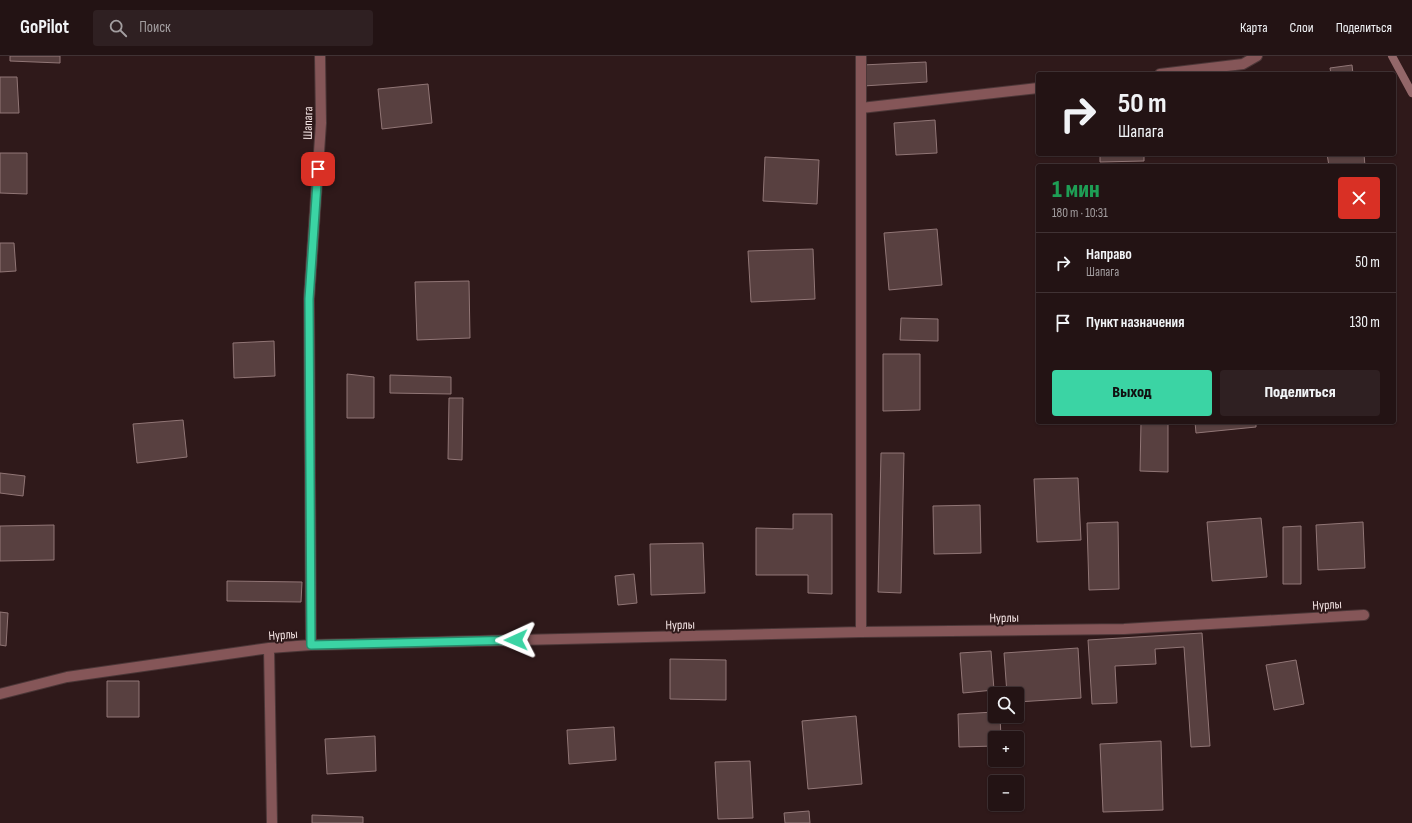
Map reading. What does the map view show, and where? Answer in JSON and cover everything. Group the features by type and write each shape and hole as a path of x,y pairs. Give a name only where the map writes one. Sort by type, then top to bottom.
{"street":[{"name":"Шапага","path":"311,645 309,299 321,123 320,56"},
{"path":"861,56 861,632"},
{"path":"1176,72 1242,64 1257,56"},
{"path":"861,108 1036,88"},
{"name":"Нурлы","path":"0,694 67,676 269,648 311,645 861,632 1124,629 1364,615"},
{"path":"269,648 272,823"}],"building":[{"path":"10,56 60,56 60,63 10,61"},
{"path":"926,62 927,82 863,86 862,65"},
{"path":"1352,65 1353,72 1331,72 1330,68"},
{"path":"0,77 17,77 19,113 0,113"},
{"path":"428,84 432,123 382,129 378,89"},
{"path":"935,120 937,153 896,155 894,123"},
{"path":"0,153 27,153 27,194 0,193"},
{"path":"1100,156 1144,156 1144,161 1100,162"},
{"path":"1327,156 1364,156 1365,164 1329,164"},
{"path":"765,157 819,160 817,204 763,201"},
{"path":"937,229 942,285 889,290 884,233"},
{"path":"0,243 14,243 16,271 0,272"},
{"path":"813,249 815,299 751,302 748,251"},
{"path":"469,281 470,338 417,340 415,282"},
{"path":"901,318 938,319 938,341 900,340"},
{"path":"274,341 275,376 234,378 233,343"},
{"path":"883,354 920,354 920,410 883,411"},
{"path":"347,374 374,377 374,418 347,418"},
{"path":"390,375 451,377 451,394 390,393"},
{"path":"449,398 463,398 462,460 448,459"},
{"path":"183,420 187,457 137,463 133,424"},
{"path":"1141,424 1168,424 1168,472 1140,471"},
{"path":"1195,424 1256,424 1256,427 1196,433"},
{"path":"881,453 904,453 901,593 878,592"},
{"path":"0,473 25,476 23,496 0,493"},
{"path":"1078,478 1081,540 1037,542 1034,479"},
{"path":"980,505 981,553 934,554 933,506"},
{"path":"793,514 832,514 832,594 808,593 808,575 756,575 756,528 793,529"},
{"path":"1261,518 1267,577 1212,581 1207,522"},
{"path":"1118,522 1119,589 1089,590 1087,523"},
{"path":"1363,522 1365,568 1318,570 1316,525"},
{"path":"54,525 54,560 0,561 0,526"},
{"path":"1301,526 1301,584 1283,584 1283,527"},
{"path":"703,543 705,593 651,595 650,544"},
{"path":"634,574 637,603 618,605 615,576"},
{"path":"227,581 302,582 301,602 227,601"},
{"path":"0,612 8,613 6,646 0,645"},
{"path":"1202,633 1210,746 1191,747 1184,647 1155,649 1156,664 1115,666 1117,703 1092,704 1088,640"},
{"path":"1078,648 1081,698 1024,702 1024,687 1006,687 1004,653"},
{"path":"991,651 994,687 988,687 988,691 963,693 960,653"},
{"path":"670,659 726,660 726,700 670,699"},
{"path":"1296,660 1304,704 1274,710 1266,665"},
{"path":"107,681 139,681 139,717 107,717"},
{"path":"988,712 988,723 1000,723 1001,731 988,731 988,746 959,747 958,714"},
{"path":"856,716 862,784 808,789 802,721"},
{"path":"614,727 616,760 569,764 567,730"},
{"path":"375,736 376,771 327,774 325,739"},
{"path":"1161,741 1163,810 1103,812 1100,744"},
{"path":"750,761 753,818 718,819 715,762"},
{"path":"809,811 810,823 785,823 784,813"},
{"path":"312,815 363,817 363,823 312,823"}],"waterway":[{"path":"1392,56 1412,93"}],"route":[{"path":"318,169 309,299 311,645 516,640"}]}
